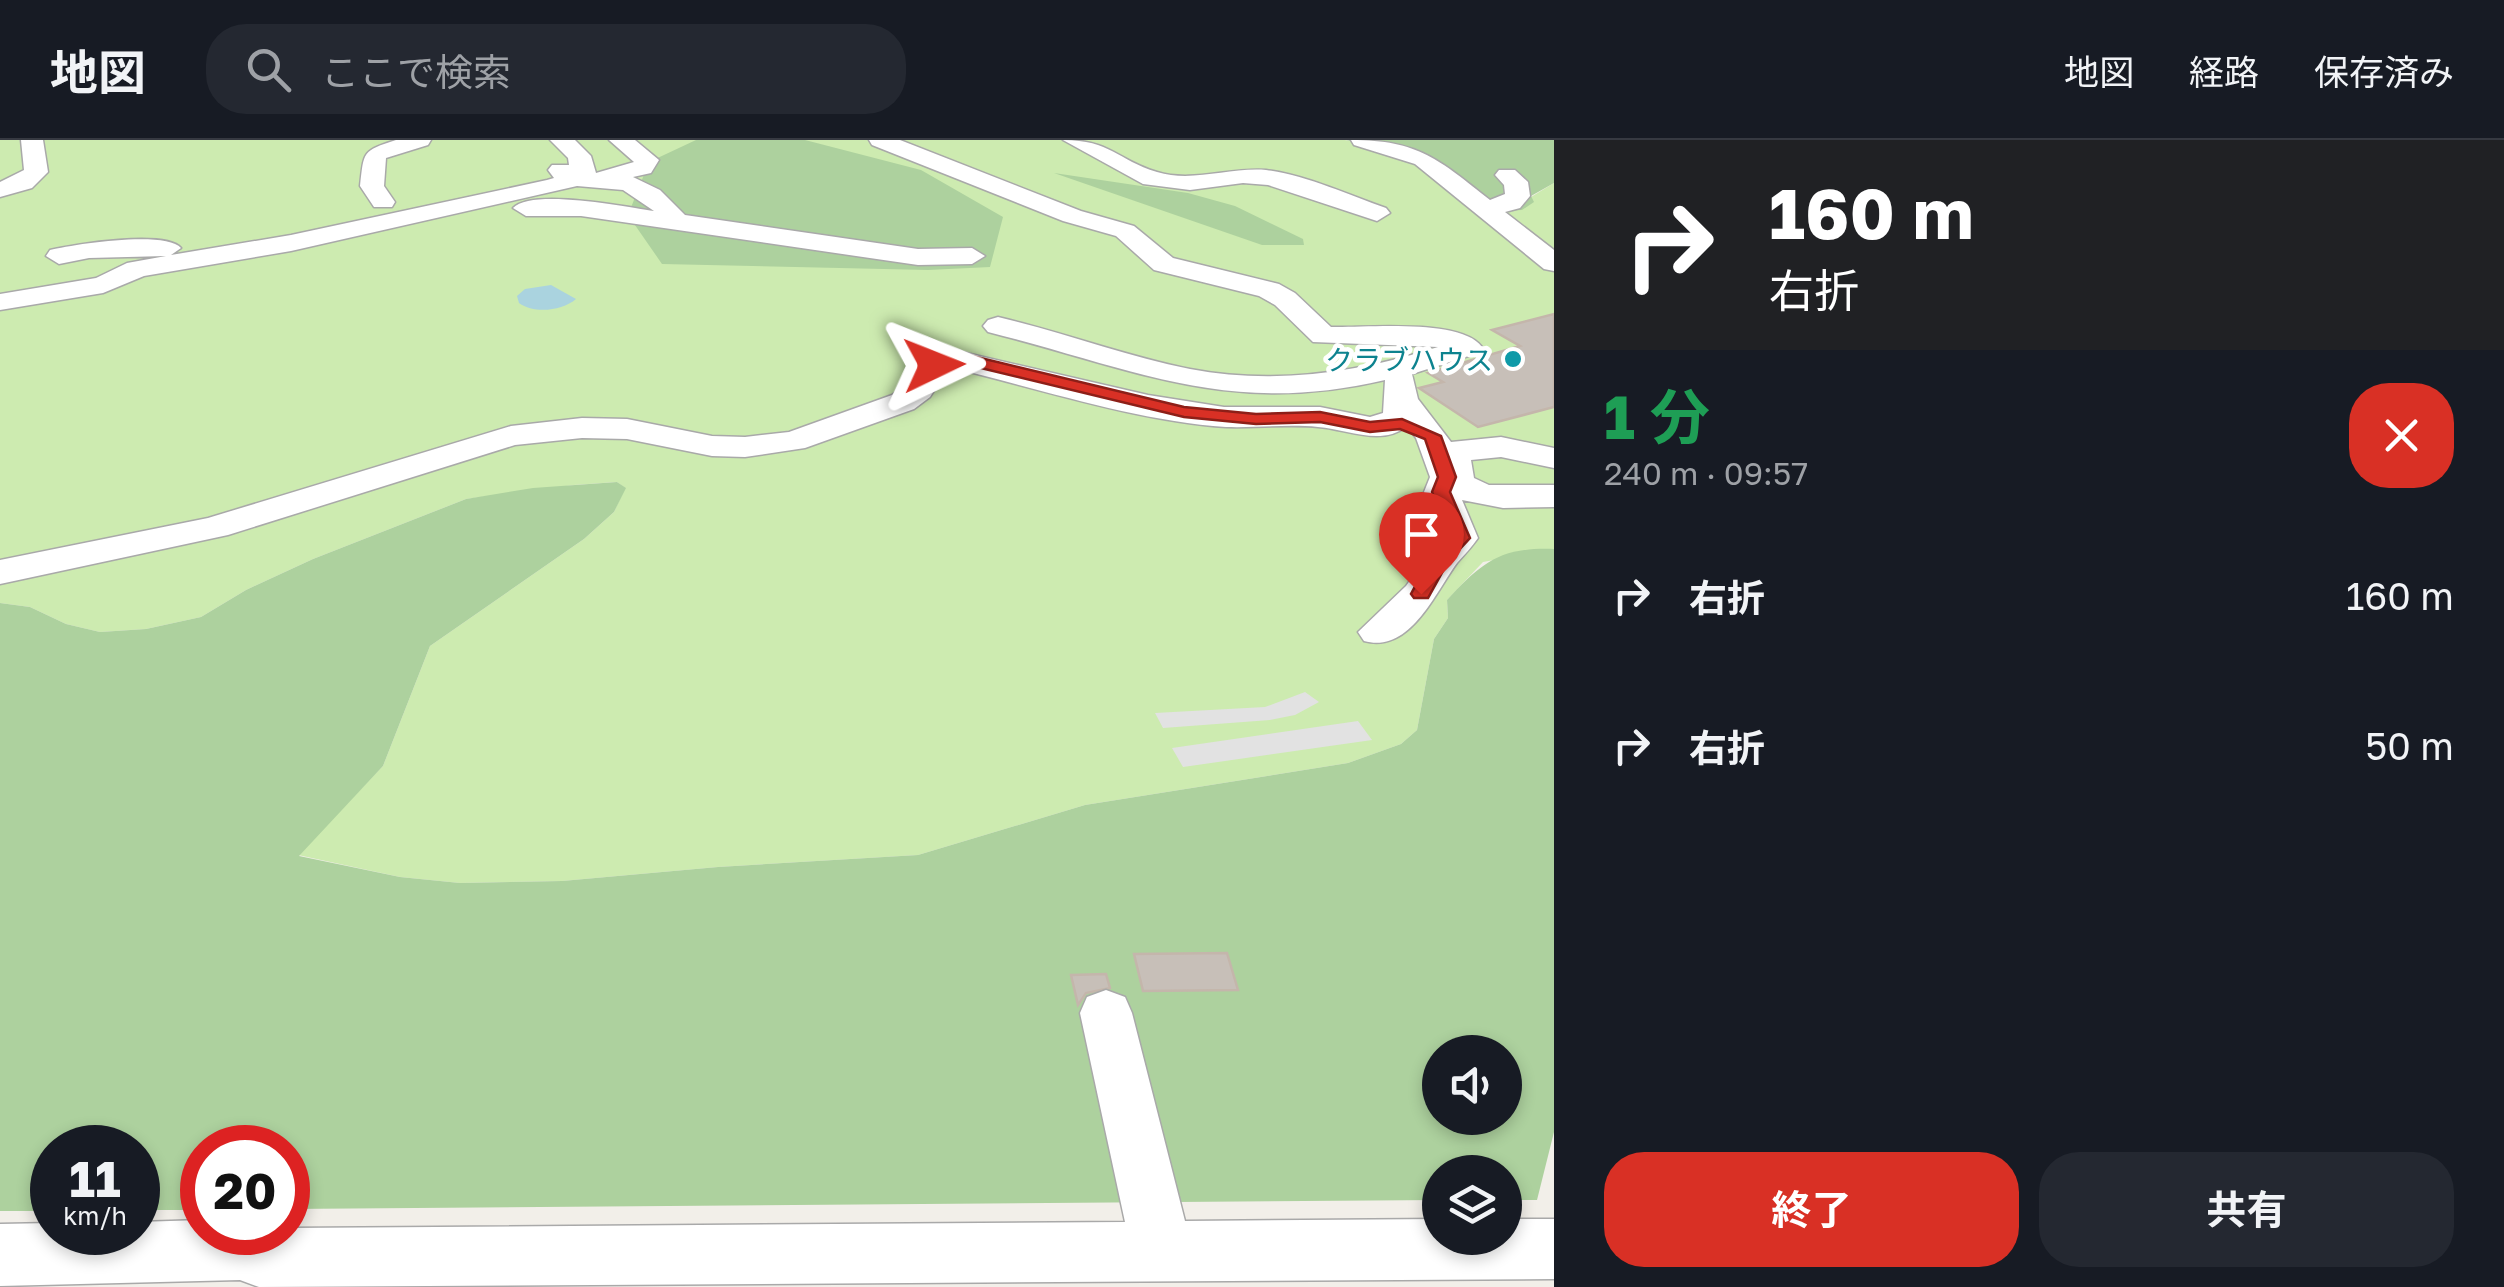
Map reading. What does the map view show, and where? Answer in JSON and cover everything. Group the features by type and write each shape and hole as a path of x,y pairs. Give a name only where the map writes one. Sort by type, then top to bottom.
{"street":[{"path":"0,190 22,183 36,172 32,140"},
{"path":"383,202 372,186 375,154 420,140"},
{"path":"559,140 580,156 582,176 636,184 678,222"},
{"path":"0,302 103,286 137,269 642,168 647,160 620,140"},
{"path":"0,572 131,541 215,527 511,436 582,428 627,428 712,446 745,447 793,441 903,402 919,390 934,361 950,358 1184,412 1256,419 1320,417 1370,427 1398,397 1467,348 1456,340 1442,338 1322,336 1313,310 1269,290 1164,264 1125,231 1072,216 880,140"},
{"path":"1074,140 1152,179 1190,183 1243,176 1271,178 1377,214"},
{"path":"1362,140 1422,158 1554,263"},
{"path":"1487,208 1511,204 1518,196 1516,182 1507,175"},
{"path":"654,197 684,190"},
{"path":"1322,222 1347,205"},
{"path":"452,209 581,208 918,257 972,256"},
{"path":"1540,217 1544,233 1554,241"},
{"path":"59,256 121,248 227,252"},
{"path":"50,294 52,284 61,278 110,257 121,248"},
{"path":"998,326 1207,380 1316,383 1398,397 1432,436 1447,477 1441,492 1460,538 1440,560 1421,594 1378,632"},
{"path":"1554,458 1502,447 1453,451 1458,482 1465,489 1489,496 1554,496"},
{"path":"1106,1013 1154,1264"},
{"path":"0,1255 240,1250 264,1273 1154,1264 1554,1249"}],"green space":[{"path":"0,140 1345,140 1390,150 1531,197 1554,183 1554,549 1483,562 1447,600 1448,618 1434,639 1417,730 1401,744 1348,763 1085,805 918,855 562,881 460,883 400,877 298,855 383,766 430,646 584,539 614,512 625,488 617,482 466,499 313,559 246,590 201,617 146,629 100,632 66,624 30,607 0,603"},
{"path":"696,140 805,140 921,170 1003,217 990,267 928,270 662,264 628,215 649,162"},
{"path":"1346,140 1554,140 1554,183 1531,196 1534,202 1522,210 1475,212 1417,164 1388,151"},
{"path":"1054,173 1188,193 1235,206 1303,239 1304,245 1262,245"},
{"path":"617,482 626,488 614,512 584,539 430,646 383,766 299,856 400,877 460,883 562,881 918,855 1085,805 1348,763 1401,744 1417,730 1434,639 1448,618 1447,600 1459,587 1482,567 1505,555 1554,549 1554,1132 1537,1200 1522,1200 1522,1155 1422,1155 1422,1200 310,1209 310,1125 180,1125 180,1210 160,1210 160,1125 30,1125 30,1211 0,1211 0,603 30,607 66,624 100,632 146,629 201,617 246,590 313,559 466,499 533,488"}],"shaded area":[{"path":"1305,692 1319,702 1295,715 1270,720 1163,728 1155,713 1265,707"},
{"path":"1358,721 1372,740 1183,767 1172,748"}],"water":[{"path":"551,285 576,299 548,310 519,303 517,296 525,289"}],"building":[{"name":"クラブハウス","path":"1554,314 1554,407 1478,427 1419,388 1443,382 1428,373 1520,346 1492,330"},
{"path":"1227,953 1238,990 1143,991 1134,954"},
{"path":"1106,974 1110,988 1086,993 1078,1005 1071,975"}],"place":[{"name":"クラブハウス","path":"1513,359"}],"route":[{"path":"934,365 934,361 941,359 960,358 1054,384 1184,412 1256,419 1320,417 1370,427 1411,426 1432,436 1447,477 1441,492 1460,538 1440,560 1421,594"}]}
